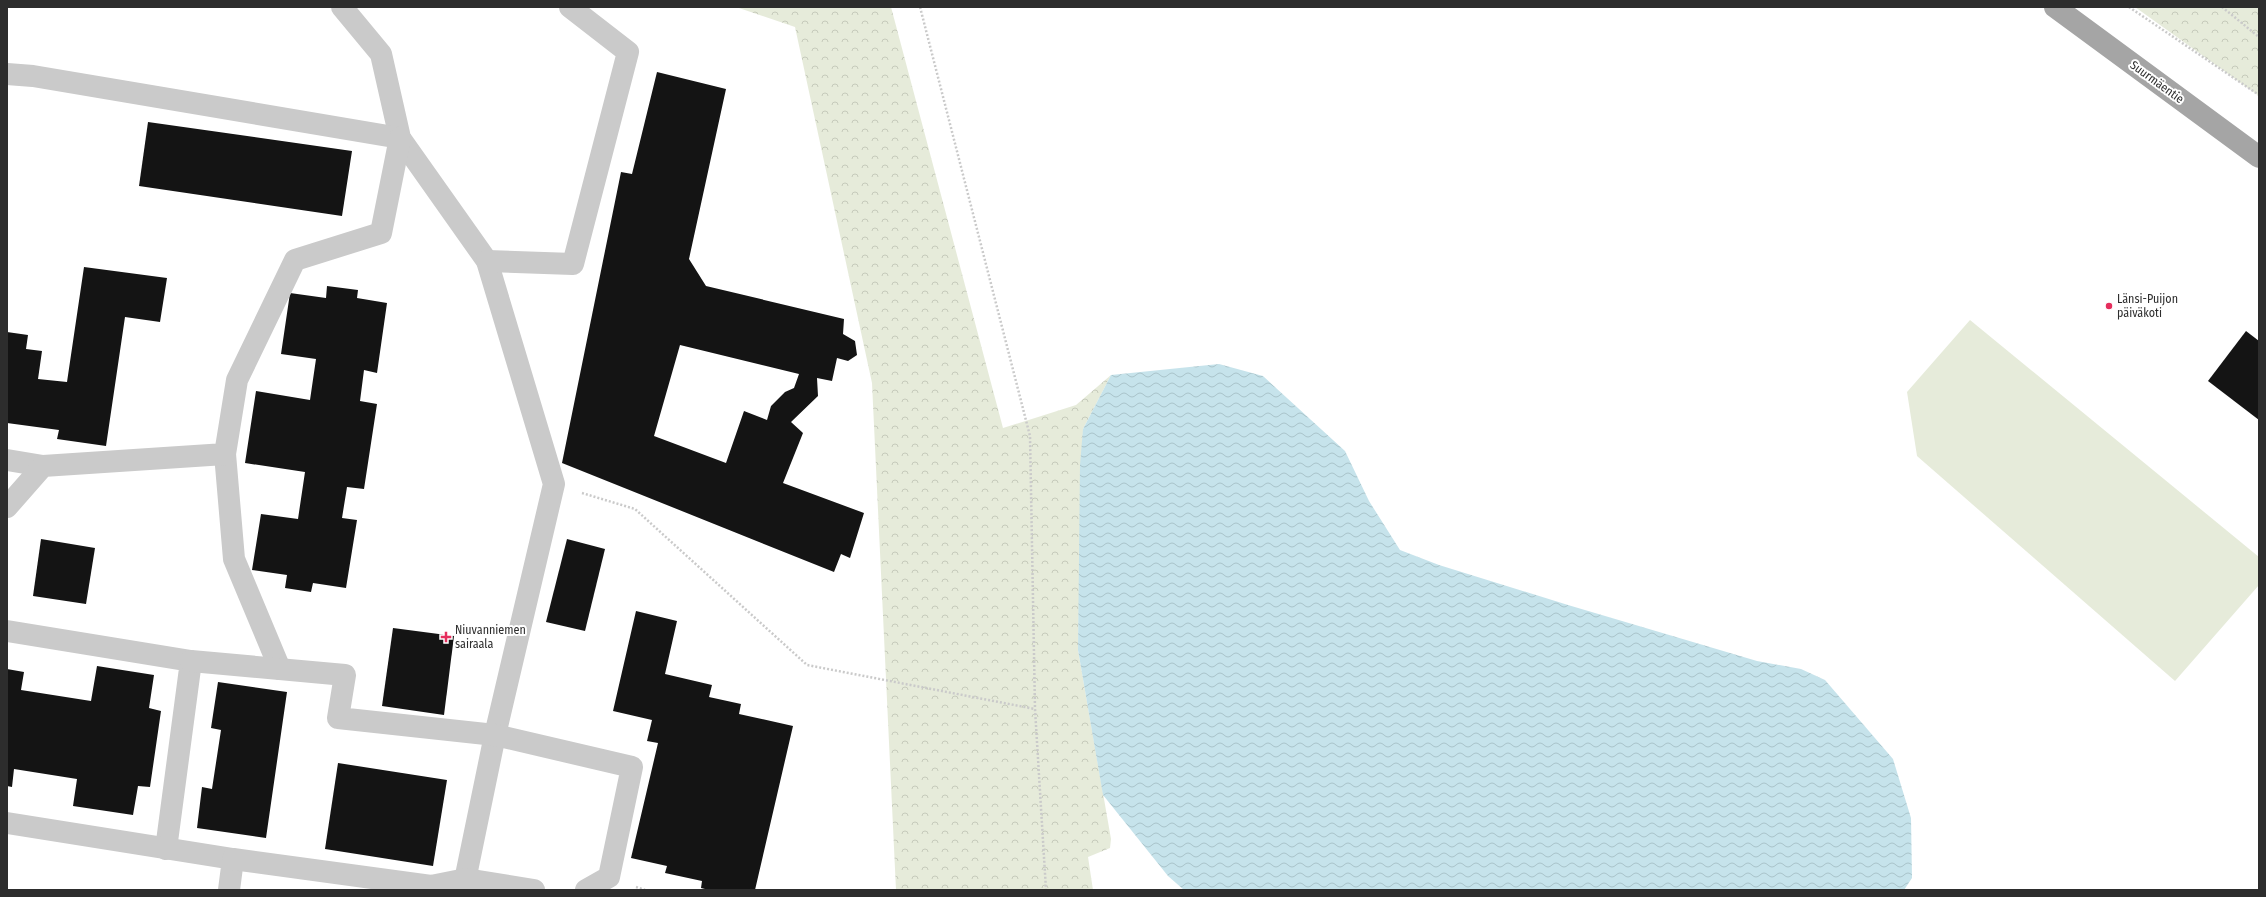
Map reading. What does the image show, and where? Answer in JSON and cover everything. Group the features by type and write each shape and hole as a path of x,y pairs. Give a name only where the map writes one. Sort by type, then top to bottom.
{"main road":[{"name":"Suurmäentie","path":"2055,7 2259,157"}],"street":[{"path":"342,7 381,54 400,138 487,260 554,484 495,735 464,885"},
{"path":"487,260 573,264 628,52 570,7"},
{"path":"7,74 33,76 400,138"},
{"path":"280,669 234,559 225,454 237,380 295,260 381,233 400,138"},
{"path":"7,460 43,466 225,454"},
{"path":"7,507 43,466"},
{"path":"7,631 191,661 345,675 338,718 495,735 632,767 609,877 586,890"},
{"path":"166,849 191,661"},
{"path":"7,823 233,859 431,886 464,885 534,890"},
{"path":"229,890 233,859"}],"path":[{"path":"920,7 1030,436 1035,709 1046,890"},
{"path":"2129,7 2259,95"},
{"path":"2222,7 2259,37"},
{"path":"554,484 635,509 807,665 1035,709"}],"green space":[{"path":"736,7 891,7 1003,428 1076,405 1111,375 1083,429 1078,650 1111,839 1110,848 1088,857 1093,890 896,890 872,383 795,27"},
{"path":"2135,7 2259,7 2259,96"},
{"path":"1970,320 2259,557 2259,585 2175,681 1917,456 1907,392"}],"water":[{"path":"1219,364 1263,376 1345,451 1369,501 1400,550 1439,565 1568,605 1757,661 1801,669 1825,680 1893,759 1911,818 1912,878 1904,890 1184,890 1168,876 1103,795 1078,650 1080,465 1083,429 1111,375"}],"building":[{"path":"657,72 726,89 689,259 706,286 844,319 843,334 855,341 857,355 848,361 837,358 832,381 817,378 818,396 791,422 803,433 783,483 864,513 850,558 841,554 834,572 562,463 621,172 632,174","holes":["680,345 799,374 794,388 785,392 771,406 767,420 744,411 726,463 654,436"]},
{"path":"148,122 352,151 342,216 139,186"},
{"path":"84,267 167,278 160,322 125,317 106,446 57,439 59,430 7,423 7,332 28,335 26,349 42,351 38,379 67,382"},
{"path":"327,286 358,290 357,298 387,303 377,373 364,370 360,401 377,404 364,489 347,487 342,518 357,520 346,588 313,583 311,592 285,588 287,575 252,570 261,514 298,519 305,472 245,463 256,391 310,400 316,359 281,354 290,293 326,298"},
{"path":"2246,331 2259,341 2259,420 2208,381"},
{"path":"41,539 95,548 86,604 33,596"},
{"path":"567,539 605,549 585,631 546,622"},
{"path":"636,611 677,621 665,674 712,685 709,697 741,704 739,714 793,726 755,890 709,890 701,888 702,881 665,873 667,866 631,858 658,743 647,741 652,720 613,711"},
{"path":"393,628 454,636 444,715 382,706"},
{"path":"97,666 154,675 149,708 161,711 150,787 138,786 133,815 73,806 77,779 14,769 12,787 7,786 7,669 24,672 21,690 91,701"},
{"path":"218,682 287,692 266,838 197,828 202,787 212,789 221,730 211,728"},
{"path":"338,763 447,780 433,866 325,849"}],"place":[{"name":"Länsi-Puijon päiväkoti","path":"2109,306"},
{"name":"Niuvanniemen sairaala","path":"446,637"}]}
